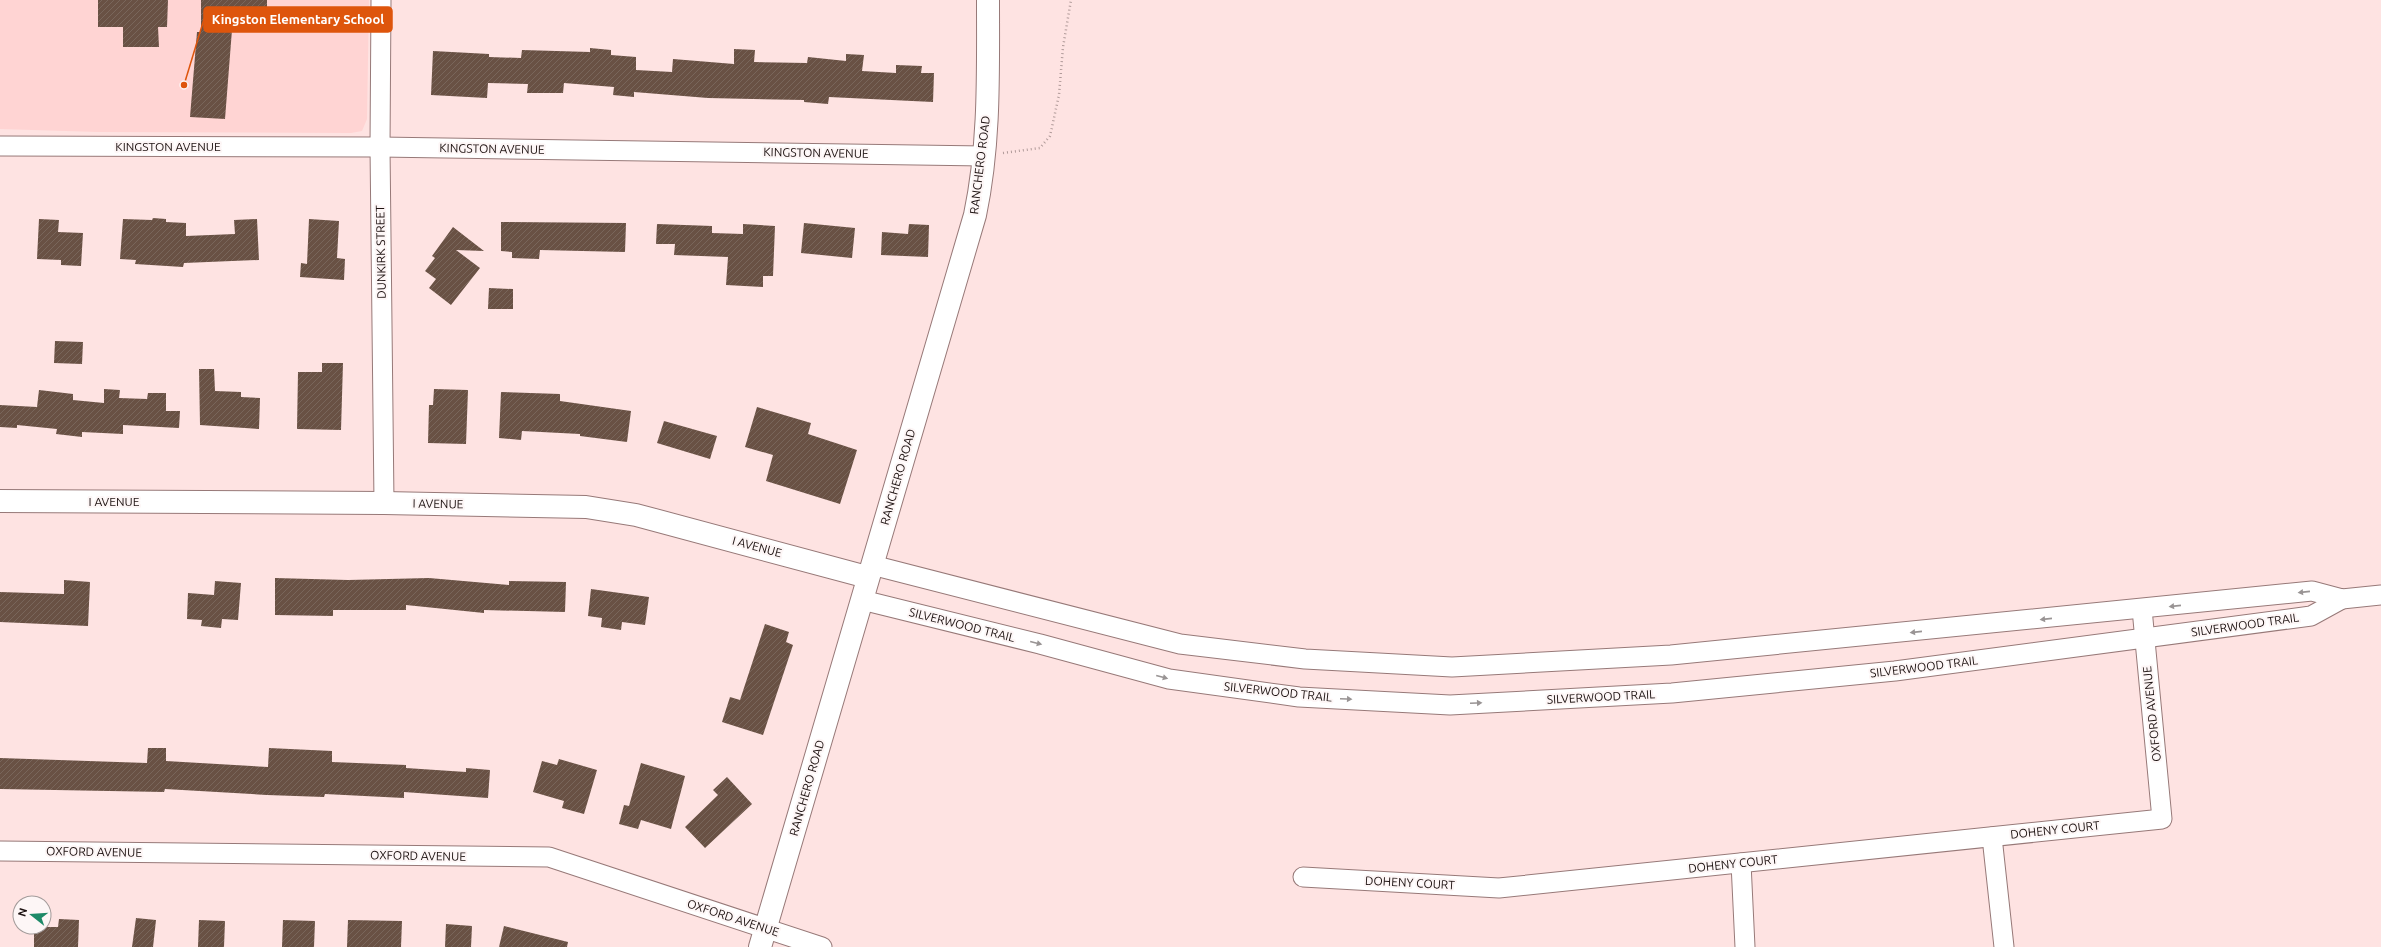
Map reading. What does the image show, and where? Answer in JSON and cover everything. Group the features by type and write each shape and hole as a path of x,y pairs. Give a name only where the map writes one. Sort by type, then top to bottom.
{"main road":[{"name":"RANCHERO ROAD","path":"763,938 975,215 984,156 987,117 988,0"},
{"name":"I AVENUE","path":"0,501 384,503 586,507 622,512 870,571"}],"street":[{"name":"DUNKIRK STREET","path":"381,0 380,147 384,503"},
{"name":"KINGSTON AVENUE","path":"0,146 380,147 984,156"},
{"name":"SILVERWOOD TRAIL","path":"870,571 1180,644 1305,659 1452,668 1671,656 2312,591 2342,599 2381,595"},
{"name":"SILVERWOOD TRAIL","path":"862,600 1040,644 1169,679 1299,697 1450,705 1672,693 1895,671 2311,616 2342,599"},
{"name":"OXFORD AVENUE","path":"2142,609 2162,819"},
{"name":"DOHENY COURT","path":"1304,877 1499,888 2162,819"},
{"path":"1992,837 2004,947"},
{"name":"OXFORD AVENUE","path":"0,851 549,857 763,938 822,947"},
{"path":"1741,863 1745,947"}],"path":[{"path":"984,156 1040,148 1050,136 1059,95 1071,0"}],"shaded area":[{"path":"0,0 369,0 367,119 362,131 351,133 98,132 0,129"}],"building":[{"path":"98,0 168,0 167,27 158,27 159,47 123,47 123,27 98,27"},
{"path":"201,0 267,0 267,17 233,17 225,119 190,117 197,32 201,32"},
{"path":"590,48 611,50 611,55 636,57 636,70 672,72 673,59 734,64 734,49 755,50 754,62 807,63 808,57 846,61 846,54 864,55 862,71 896,73 896,65 922,66 921,73 934,73 933,102 829,97 828,104 804,102 804,100 708,98 634,92 634,97 613,95 614,87 564,83 563,93 527,93 528,84 488,83 487,98 431,95 433,51 489,54 489,57 521,58 522,50 590,52"},
{"path":"153,218 166,219 166,222 186,223 186,236 235,234 234,220 257,219 259,260 184,263 183,267 135,264 136,260 120,259 123,219 152,220"},
{"path":"39,219 59,220 58,232 83,233 81,266 61,265 61,260 37,259"},
{"path":"309,219 339,221 337,258 345,259 344,280 300,277 301,263 307,264"},
{"path":"501,222 626,223 625,252 540,250 539,259 512,258 512,252 501,251"},
{"path":"804,223 855,228 852,258 801,253"},
{"path":"657,224 712,226 712,233 743,234 743,224 775,226 773,276 763,276 763,287 726,285 728,257 674,255 675,244 656,244"},
{"path":"909,224 929,225 928,257 881,255 882,232 908,234"},
{"path":"453,227 484,251 456,250 480,268 451,305 429,288 436,279 425,271 435,258 432,256"},
{"path":"489,288 513,289 513,309 488,309"},
{"path":"55,341 83,342 82,364 54,363"},
{"path":"322,363 343,363 341,430 297,429 298,372 322,372"},
{"path":"199,369 214,369 215,391 241,392 241,397 260,398 259,429 200,425"},
{"path":"104,389 120,390 119,398 147,399 148,393 166,393 166,411 180,411 179,428 123,425 123,434 82,432 82,437 56,434 57,429 17,425 17,428 0,427 0,405 37,407 39,390 73,394 73,400 104,403"},
{"path":"434,389 468,390 466,444 428,443 429,405 433,405"},
{"path":"501,392 560,394 560,401 631,411 627,442 580,436 580,434 522,431 521,440 499,438"},
{"path":"757,407 811,423 808,434 857,450 840,504 766,481 773,455 745,447"},
{"path":"664,421 717,436 710,459 657,443"},
{"path":"275,578 348,580 429,578 509,585 509,581 566,582 565,612 484,610 484,613 406,605 406,610 333,610 333,616 275,615"},
{"path":"64,580 90,582 88,626 0,622 0,592 64,594"},
{"path":"215,581 241,583 238,620 222,619 221,628 201,626 202,620 187,619 188,593 214,595"},
{"path":"591,589 649,597 645,625 622,622 621,630 601,627 602,618 588,616"},
{"path":"765,624 789,632 786,642 793,645 763,735 722,722 730,697 740,700"},
{"path":"148,748 166,748 166,761 268,767 269,748 332,751 332,762 406,765 406,768 466,772 466,768 490,770 488,798 404,792 404,798 325,794 324,797 267,795 165,789 164,792 0,789 0,758 147,763"},
{"path":"559,759 597,770 584,814 562,808 564,801 533,792 542,761 557,765"},
{"path":"641,763 685,776 671,829 641,820 638,829 619,824 624,805 629,806"},
{"path":"727,777 752,804 705,848 685,827 718,795 713,790"},
{"path":"136,918 156,920 153,947 132,947"},
{"path":"59,919 79,920 78,947 34,947 34,935 52,935 52,927 58,927"},
{"path":"199,920 225,921 224,947 198,947"},
{"path":"283,920 315,921 314,947 282,947"},
{"path":"348,920 402,921 401,947 347,947"},
{"path":"446,924 472,926 471,947 445,947"},
{"path":"504,926 568,942 567,947 499,947"}],"place":[{"name":"Kingston Elementary School","path":"184,85"}]}
